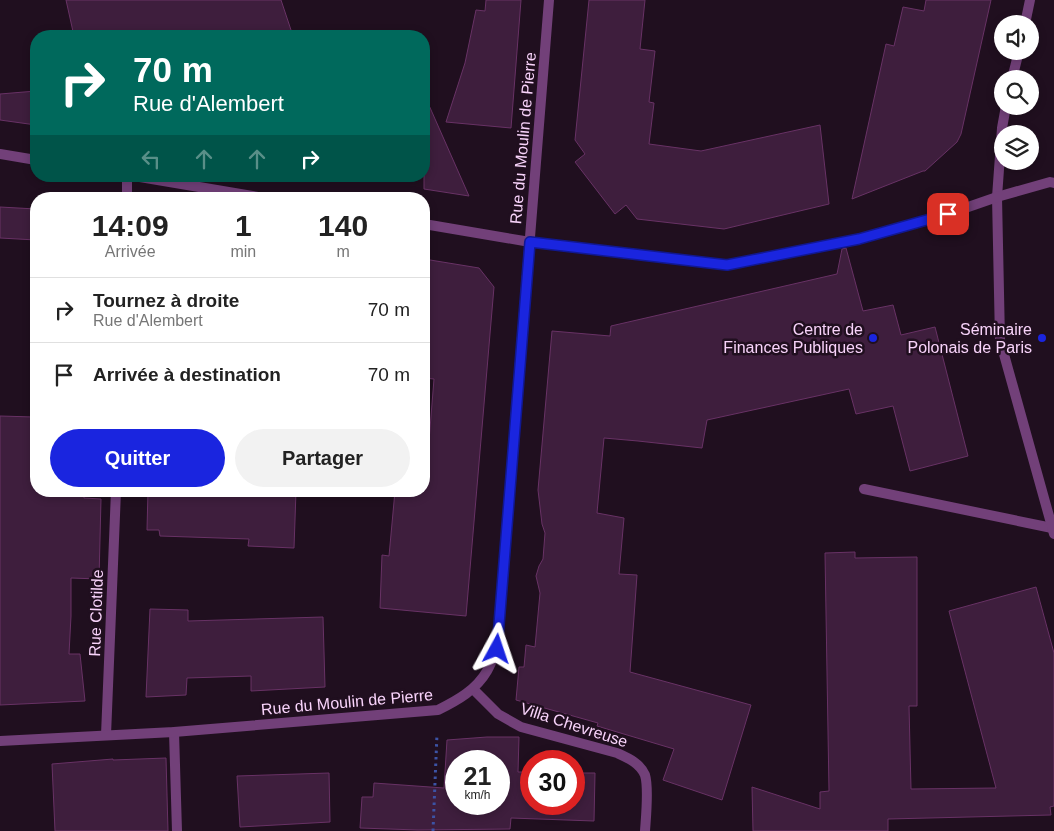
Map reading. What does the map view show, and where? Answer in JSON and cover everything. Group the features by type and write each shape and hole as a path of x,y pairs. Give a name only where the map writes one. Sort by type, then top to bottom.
{"street":[{"name":"Rue du Moulin de Pierre","path":"0,741 174,732 438,710 456,701 473,689 487,671 497,649 549,0"},
{"path":"1027,15 1030,0"},
{"path":"864,489 1053,531 1000,340 998,197 1004,115"},
{"path":"0,154 30,159"},
{"path":"169,182 229,192"},
{"path":"430,225 530,242 727,265 859,239 1054,182"},
{"name":"Rue Clotilde","path":"106,735 116,497"},
{"name":"Villa Chevreuse","path":"473,689 498,714 521,727 617,754 628,758 638,766 644,775 646,790 645,831"},
{"path":"174,732 177,831"}],"path":[{"path":"432,831 438,710"}],"building":[{"path":"66,0 281,0 291,30 73,30"},
{"path":"486,0 521,0 511,128 446,122 465,63 476,10 485,11"},
{"path":"589,0 645,0 640,49 655,51 649,102 654,103 649,144 701,151 820,125 829,204 724,229 637,219 626,205 615,214 575,162 585,154 575,140"},
{"path":"926,0 991,0 961,134 957,142 925,171 852,199 886,44 894,46 903,7 924,11"},
{"path":"30,92 30,124 0,120 0,94"},
{"path":"430,108 469,196 424,189 424,182 430,182"},
{"path":"0,207 30,209 30,240 0,238"},
{"path":"846,248 863,311 893,305 901,335 935,327 968,456 910,471 893,406 856,414 849,389 707,420 702,448 604,438 597,513 624,518 619,574 637,575 630,672 751,705 722,800 663,780 674,749 597,726 598,723 516,700 519,667 524,667 526,645 535,647 540,593 536,576 543,559 545,533 542,524 538,490 552,331 610,336 611,326 837,274 842,249"},
{"path":"430,260 479,268 494,287 466,616 380,608 382,555 389,556 394,497 430,497 430,429 434,379 430,379"},
{"path":"0,416 30,417 30,497 84,497 101,499 99,579 71,578 69,654 80,654 85,701 0,705"},
{"path":"148,497 296,497 294,548 248,546 249,539 160,536 159,530 147,530"},
{"path":"855,552 855,558 917,557 917,706 909,706 911,789 996,788 949,611 1036,587 1054,653 1054,806 1050,807 1051,815 888,819 888,831 753,831 752,787 820,809 820,792 829,791 825,553"},
{"path":"150,609 188,610 188,621 323,617 325,687 251,691 251,676 187,678 186,695 146,697"},
{"path":"519,737 520,815 585,815 585,773 595,773 594,821 511,818 510,829 418,830 360,828 362,797 373,797 374,783 444,788 445,772 445,815 510,815 510,750 446,750 447,740"},
{"path":"166,758 168,831 55,831 52,764 113,759"},
{"path":"329,773 330,822 240,827 237,776"}],"place":[{"name":"Centre de Finances Publiques","path":"873,338"},
{"name":"Séminaire Polonais de Paris","path":"1042,338"}],"route":[{"path":"497,649 530,242 727,265 859,239 948,214"}]}
